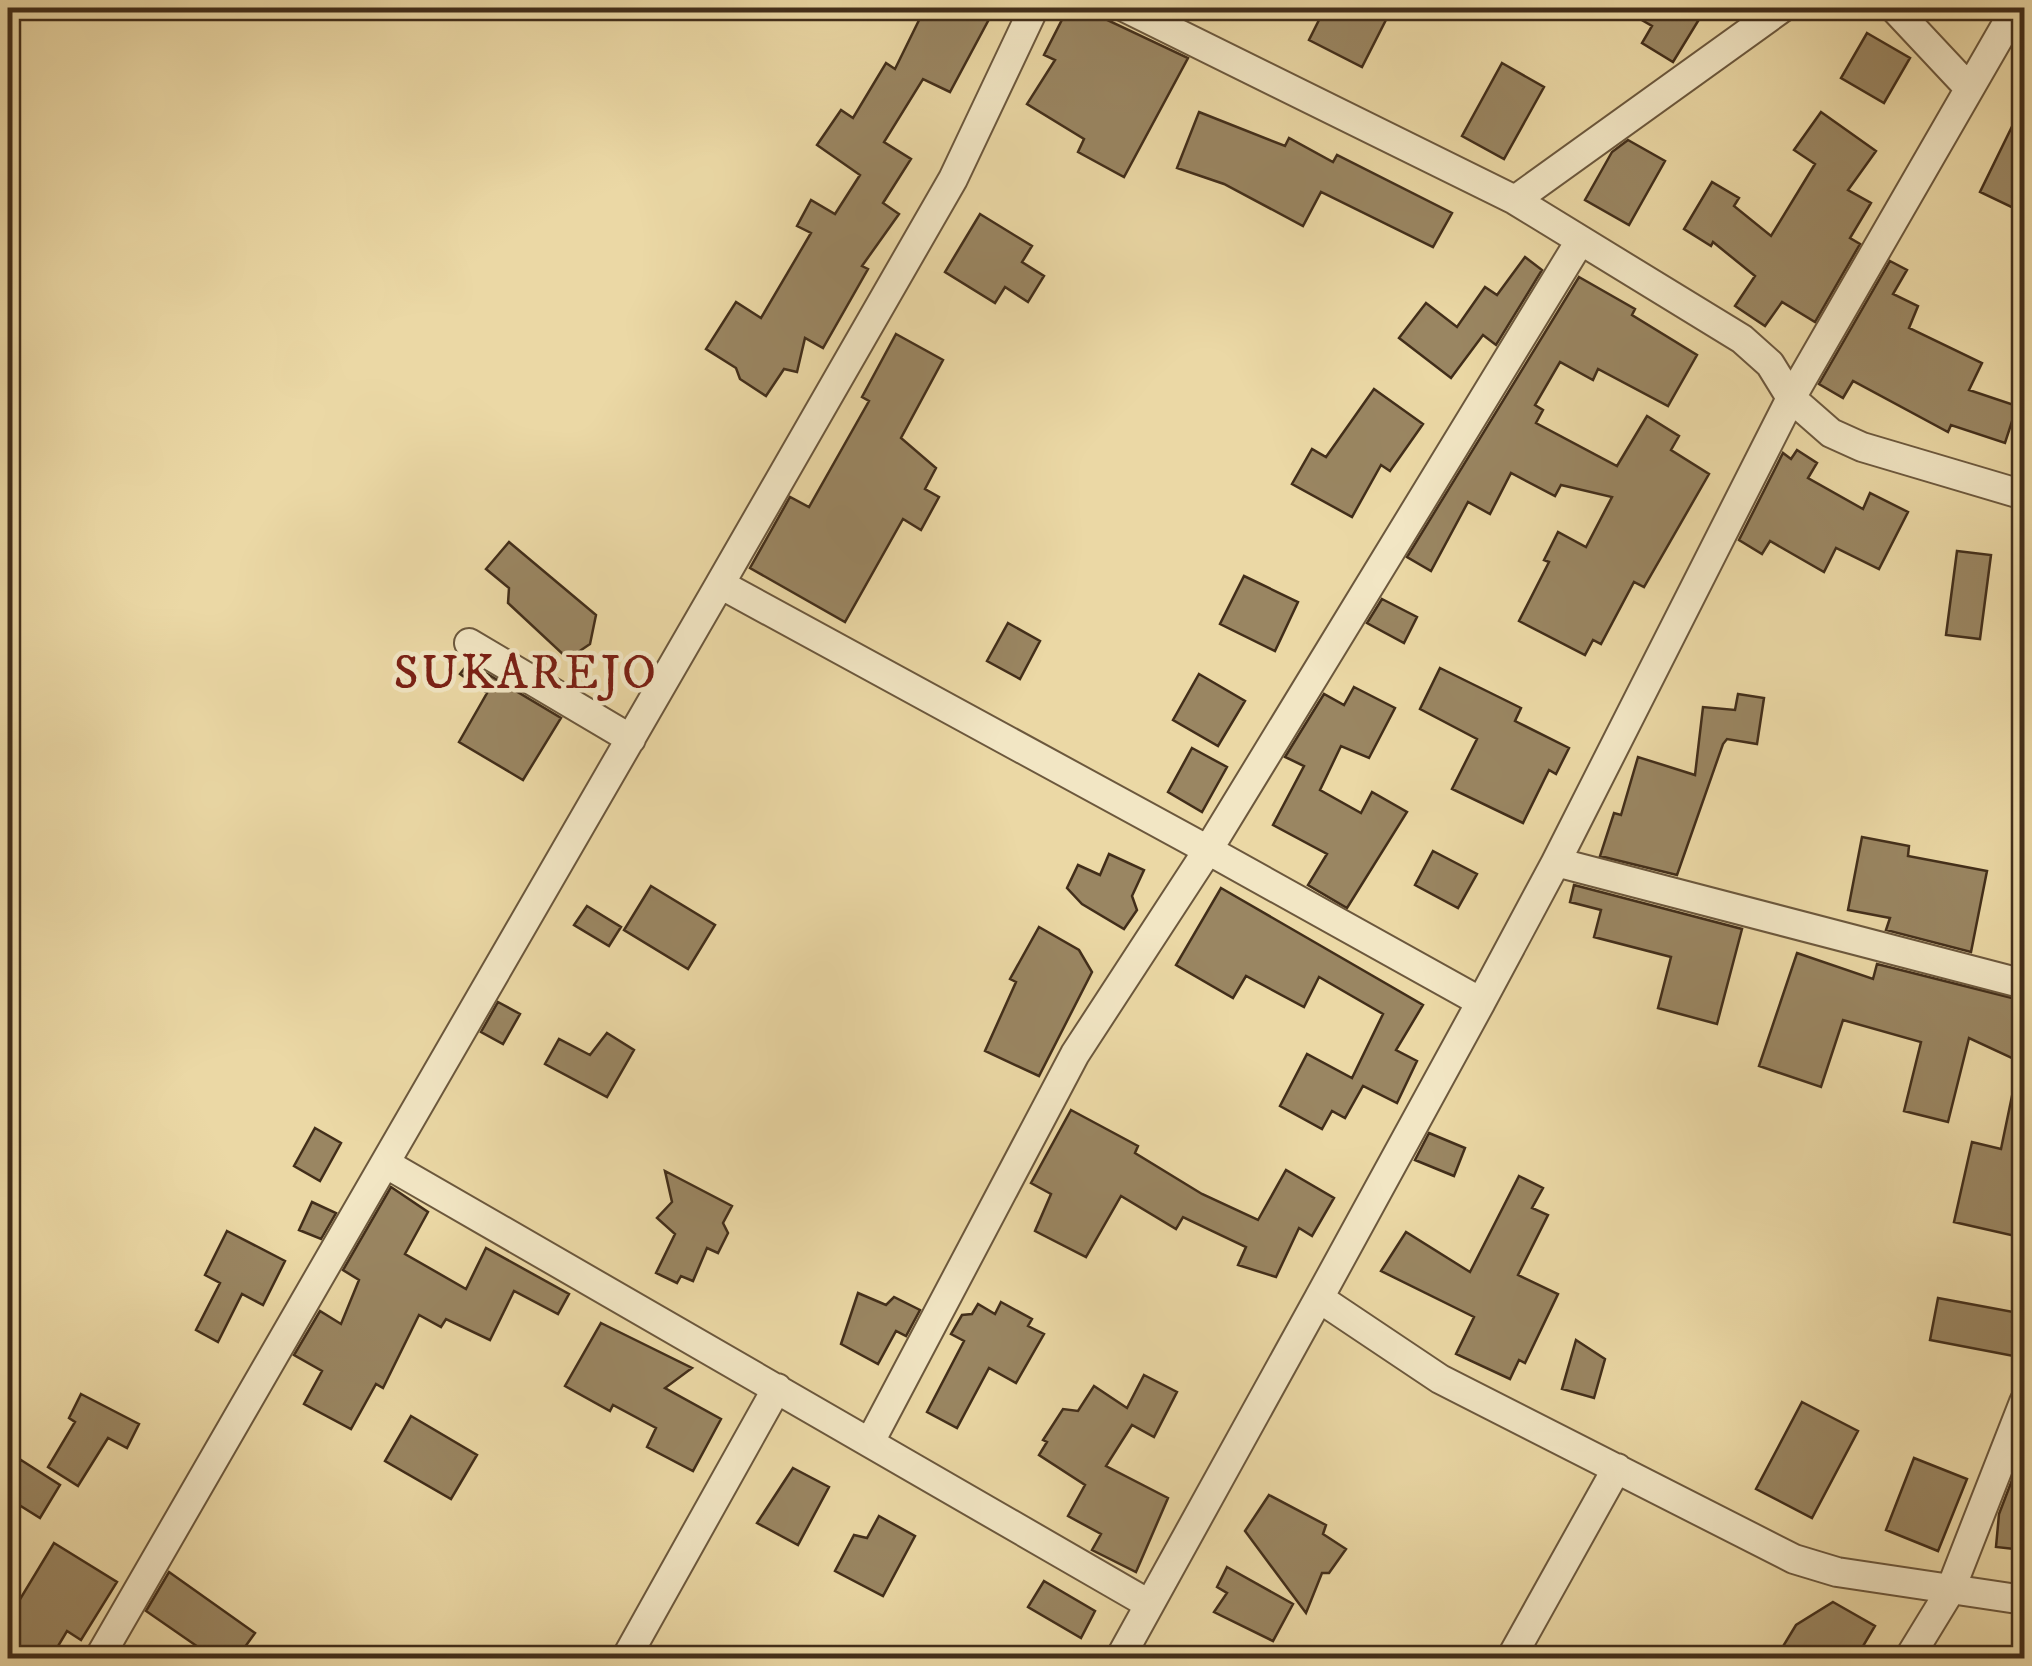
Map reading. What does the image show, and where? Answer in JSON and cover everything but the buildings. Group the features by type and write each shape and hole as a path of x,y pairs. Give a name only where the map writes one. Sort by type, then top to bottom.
{"street":[{"path":"99,1658 491,972 631,739 953,178 1034,8"},
{"path":"1126,8 1523,205 1742,339 1770,364 1791,398 1832,433 1862,447 2024,494"},
{"path":"1523,205 1782,8"},
{"path":"1894,8 1969,88"},
{"path":"1120,1658 1556,862 1791,398 2016,8"},
{"path":"870,1440 1075,1054 1208,850 1575,237"},
{"path":"720,584 1481,1002"},
{"path":"469,643 631,739"},
{"path":"1556,862 2024,984"},
{"path":"385,1163 1149,1604"},
{"path":"1319,1298 1440,1379 1794,1559 1837,1572 2024,1600"},
{"path":"626,1658 778,1388"},
{"path":"1909,1658 1950,1591 2024,1402"},
{"path":"1511,1658 1617,1468"}],"district":[{"name":"SUKAREJO","path":"526,674"}]}
